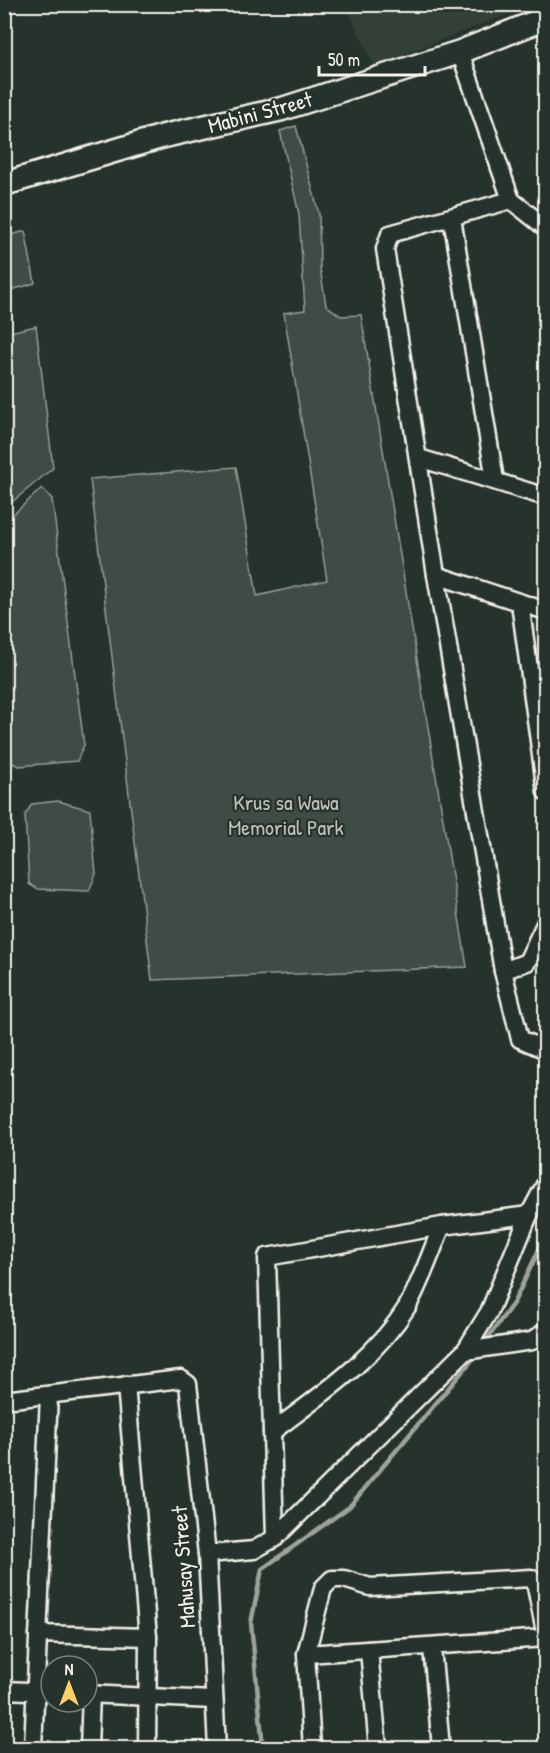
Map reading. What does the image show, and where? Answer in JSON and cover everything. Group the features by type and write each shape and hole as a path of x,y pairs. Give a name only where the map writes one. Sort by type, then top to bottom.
{"main road":[{"name":"Mabini Street","path":"4,184 164,136 282,109 460,52 546,18"}],"street":[{"path":"460,52 511,201 546,228"},
{"path":"511,201 390,234 385,249 436,575 503,971 520,1039 546,1050"},
{"path":"452,218 495,480"},
{"path":"419,458 546,497"},
{"path":"436,575 546,611"},
{"path":"520,603 546,792"},
{"path":"503,971 516,969 527,962 546,922"},
{"path":"207,1554 254,1550 275,1538 469,1350 489,1312 529,1215 546,1182"},
{"path":"275,1538 267,1257 442,1226 529,1215"},
{"path":"272,1432 331,1387 386,1335 407,1306 442,1226"},
{"path":"469,1350 532,1341 545,1333"},
{"name":"Mahusay Street","path":"126,1385 181,1379 188,1384 207,1554 217,1749"},
{"path":"4,1400 126,1385 148,1637 147,1749"},
{"path":"40,1654 38,1634 49,1395"},
{"path":"306,1654 432,1647 546,1637 535,1582 531,1578 370,1587 344,1579 332,1580 323,1588 306,1654 312,1749"},
{"path":"38,1634 148,1637"},
{"path":"432,1647 441,1749"},
{"path":"369,1650 378,1749"},
{"path":"4,1690 39,1692"},
{"path":"99,1694 213,1700"},
{"path":"33,1749 39,1714"},
{"path":"89,1714 89,1749"}],"shaded area":[{"path":"346,5 532,5 374,66"}],"green space":[{"name":"Krus sa Wawa Memorial Park","path":"296,126 319,214 320,268 326,305 341,316 361,315 467,967 152,980 90,479 236,467 257,596 327,580 284,313 305,310 299,214 280,131"},
{"path":"25,231 35,283 5,292 5,237"},
{"path":"36,326 53,468 5,508 5,333"},
{"path":"42,488 52,499 84,745 77,761 19,766 10,762 4,691 5,522"},
{"path":"58,801 90,810 96,874 89,891 37,889 29,884 25,815 32,804"}],"waterway":[{"path":"485,1342 514,1302 546,1235"},
{"path":"263,1748 251,1623 262,1569 349,1507 477,1354"}]}
